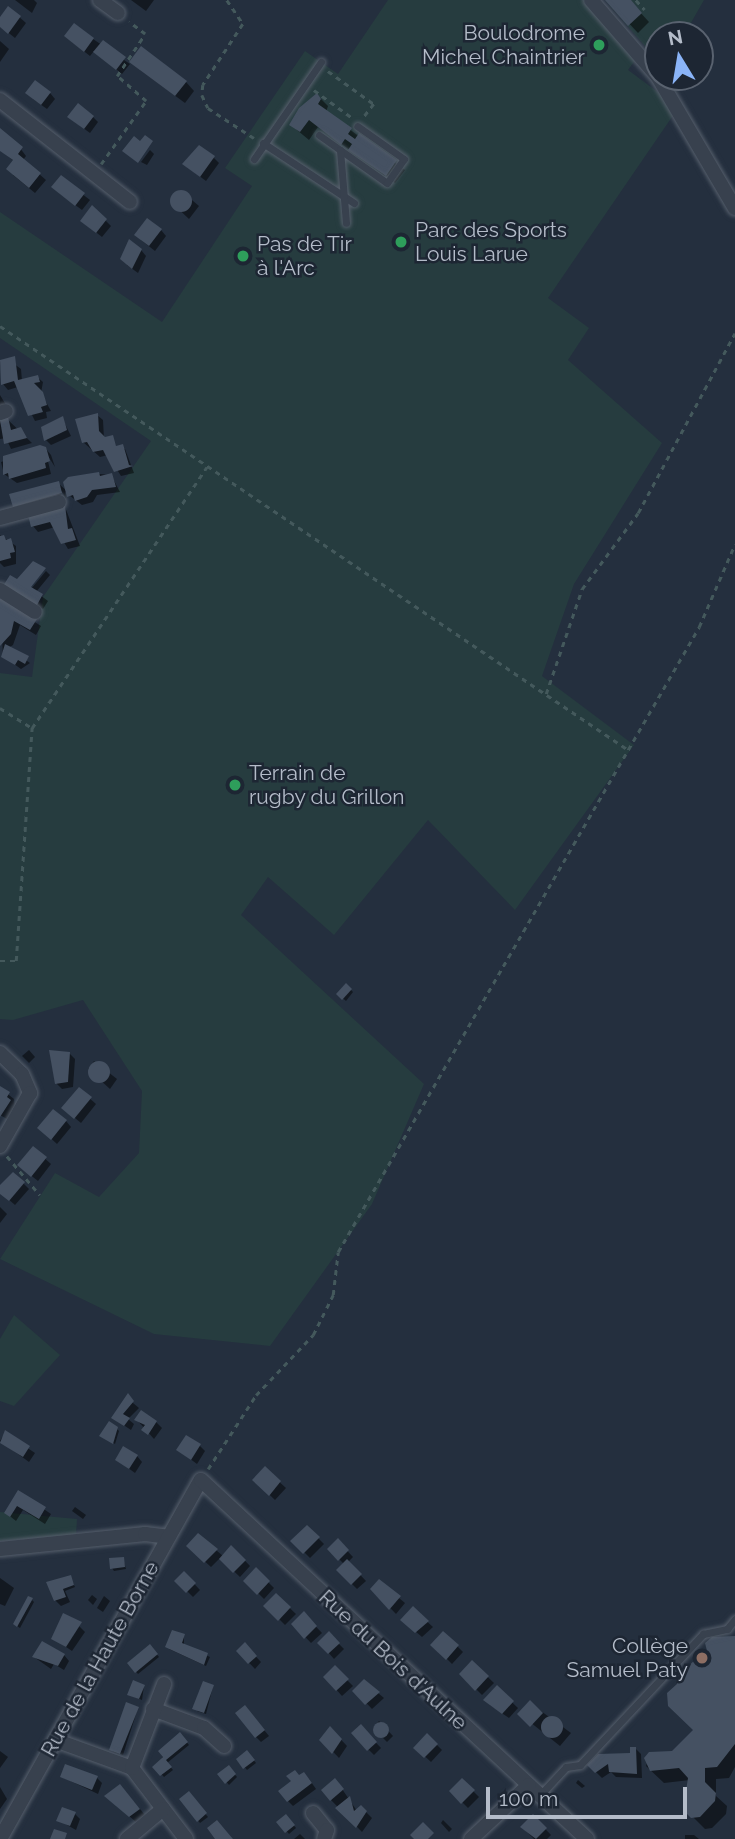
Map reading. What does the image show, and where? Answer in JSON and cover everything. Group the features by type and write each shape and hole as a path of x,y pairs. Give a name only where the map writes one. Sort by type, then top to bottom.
{"street":[{"path":"100,0 118,13"},
{"path":"591,0 644,61"},
{"path":"666,91 735,208"},
{"path":"0,100 130,202"},
{"path":"0,518 59,502"},
{"path":"0,590 35,612"},
{"path":"0,1052 22,1074 30,1093 1,1148"},
{"name":"Rue de la Haute Borne","path":"0,1839 201,1480"},
{"name":"Rue du Bois d'Aulne","path":"201,1480 587,1839"},
{"path":"0,1549 145,1534 168,1537"},
{"path":"132,1768 164,1684"},
{"path":"153,1709 204,1728 224,1746"},
{"path":"55,1740 132,1768 186,1839"},
{"path":"471,1839 535,1790"},
{"path":"127,1839 163,1809"},
{"path":"313,1813 327,1830 324,1839"}],"lane":[{"path":"254,159 320,63"},
{"path":"318,135 387,183 404,159 357,126"},
{"path":"263,143 354,203"},
{"path":"340,150 345,223"},
{"path":"535,1790 566,1767 580,1765 702,1634 727,1629 735,1619"}],"path":[{"path":"227,0 243,24 203,85 202,95 208,108 263,143"},
{"path":"636,0 645,10"},
{"path":"94,173 146,101 117,76 145,34 118,13"},
{"path":"305,84 360,123 374,104 320,63"},
{"path":"0,326 628,749"},
{"path":"546,694 582,589 638,513 735,332"},
{"path":"0,961 16,961 32,728 208,466"},
{"path":"201,1480 256,1395 313,1335 333,1295 338,1252 699,627 735,544"},
{"path":"0,708 32,728"},
{"path":"1,1148 40,1195"}],"green space":[{"path":"388,0 584,0 636,59 628,70 644,82 644,91 656,91 670,101 674,114 548,298 589,328 568,360 662,443 574,584 542,676 634,745 515,910 428,820 334,935 268,877 241,915 424,1084 372,1204 270,1346 154,1334 0,1259 55,1173 99,1197 139,1153 142,1091 83,1000 13,1020 0,1019 0,673 32,677 43,597 151,441 0,338 0,212 162,322 252,186 225,168 305,51 338,74"},
{"path":"605,0 704,0 692,21 644,21 644,45"},
{"path":"14,1315 60,1355 14,1406 0,1401 0,1339"},
{"path":"0,1512 77,1519 76,1535 0,1541"}],"building":[{"path":"605,0 631,0 642,13 628,26"},
{"path":"8,6 21,16 8,34 0,27 0,17"},
{"path":"74,23 94,38 84,52 64,36"},
{"path":"103,40 126,57 116,70 93,52"},
{"path":"141,46 187,81 175,96 129,62"},
{"path":"35,80 51,92 41,105 25,93"},
{"path":"317,93 321,99 318,104 352,128 348,134 355,139 359,133 397,160 386,176 348,150 352,144 345,139 341,145 309,120 300,132 289,125 299,108"},
{"path":"78,103 94,116 84,129 67,117"},
{"path":"0,128 23,147 18,154 41,173 29,188 6,169 13,160 0,151"},
{"path":"145,135 153,141 138,163 122,151 134,136 140,141"},
{"path":"199,145 215,156 200,177 182,164"},
{"path":"61,175 85,193 75,206 51,187"},
{"path":"181,190 189,193 192,201 189,209 181,212 173,209 170,201 173,193"},
{"path":"92,205 107,219 96,233 80,221"},
{"path":"147,218 162,229 149,246 134,235"},
{"path":"129,239 142,249 132,269 120,259"},
{"path":"15,356 18,380 38,375 40,382 34,383 43,392 47,405 41,407 43,412 28,416 14,381 1,385 0,360"},
{"path":"98,413 99,431 105,437 113,435 116,446 123,444 129,465 133,466 114,472 103,450 93,452 87,442 82,443 75,419"},
{"path":"63,416 67,430 44,441 41,427"},
{"path":"8,417 11,430 21,427 27,438 4,444 0,420"},
{"path":"40,445 46,447 50,461 45,463 46,468 9,479 8,473 3,475 3,456"},
{"path":"99,472 100,476 112,473 116,487 92,490 87,497 75,501 73,495 67,497 63,482 68,477"},
{"path":"59,481 62,493 13,507 9,494"},
{"path":"65,505 68,529 72,528 76,540 61,544 50,522 31,527 28,515"},
{"path":"4,535 6,540 11,538 15,552 10,553 11,558 0,561 0,536"},
{"path":"33,561 46,568 31,587 43,594 37,605 3,586 10,575 17,579"},
{"path":"0,598 37,619 30,630 14,621 11,634 0,646"},
{"path":"5,644 29,656 25,664 18,660 15,665 1,657"},
{"path":"346,983 352,989 342,1000 336,994"},
{"path":"49,1050 70,1052 68,1082 55,1084"},
{"path":"99,1061 107,1064 110,1072 107,1080 99,1083 91,1080 88,1072 91,1064"},
{"path":"0,1086 10,1092 7,1097 11,1100 0,1117"},
{"path":"79,1087 92,1097 74,1119 61,1108"},
{"path":"53,1109 67,1120 51,1140 37,1128"},
{"path":"33,1146 47,1157 31,1177 17,1165"},
{"path":"13,1172 25,1182 9,1201 0,1194 0,1185"},
{"path":"128,1393 134,1401 123,1414 130,1418 124,1426 111,1418"},
{"path":"141,1410 157,1421 148,1435 141,1430 145,1425 134,1420"},
{"path":"109,1421 118,1427 113,1444 99,1436"},
{"path":"5,1430 30,1446 23,1457 0,1443"},
{"path":"186,1435 201,1444 191,1460 176,1450"},
{"path":"123,1446 138,1455 129,1469 115,1460"},
{"path":"265,1466 281,1481 269,1496 252,1480"},
{"path":"18,1490 46,1507 39,1519 17,1506 10,1517 4,1513"},
{"path":"307,1525 320,1537 303,1554 290,1541"},
{"path":"198,1533 218,1549 204,1563 186,1546"},
{"path":"338,1538 349,1550 338,1561 327,1549"},
{"path":"231,1545 246,1560 233,1573 219,1559"},
{"path":"124,1557 125,1567 110,1569 109,1558"},
{"path":"347,1559 362,1574 351,1585 336,1570"},
{"path":"256,1567 270,1581 257,1595 243,1581"},
{"path":"184,1571 196,1583 186,1593 174,1581"},
{"path":"71,1575 74,1585 63,1589 66,1597 54,1601 46,1582"},
{"path":"379,1579 401,1596 389,1610 370,1589"},
{"path":"276,1593 291,1607 278,1621 263,1606"},
{"path":"28,1596 33,1598 17,1627 13,1624"},
{"path":"413,1606 429,1621 415,1633 400,1620"},
{"path":"304,1611 317,1626 304,1639 291,1624"},
{"path":"63,1613 82,1622 66,1647 51,1639"},
{"path":"172,1630 185,1634 182,1643 208,1653 204,1665 165,1647"},
{"path":"329,1631 340,1643 328,1654 317,1643"},
{"path":"443,1631 459,1645 446,1660 430,1645"},
{"path":"735,1636 735,1744 717,1767 705,1768 705,1782 716,1793 715,1801 700,1817 691,1818 683,1810 688,1778 679,1768 650,1771 644,1758 649,1752 672,1751 693,1730 668,1706 667,1693 677,1684 676,1675 707,1651 705,1643 712,1637"},
{"path":"42,1641 65,1654 58,1666 32,1657"},
{"path":"245,1642 257,1656 248,1664 236,1651"},
{"path":"150,1644 158,1654 135,1673 127,1663"},
{"path":"472,1660 489,1676 475,1691 459,1674"},
{"path":"335,1665 349,1679 336,1691 323,1677"},
{"path":"364,1679 380,1692 365,1705 352,1691"},
{"path":"133,1680 145,1685 139,1699 127,1695"},
{"path":"203,1681 214,1685 204,1713 192,1709"},
{"path":"497,1685 514,1701 502,1714 483,1700"},
{"path":"530,1700 543,1713 530,1727 517,1714"},
{"path":"126,1702 139,1707 120,1754 109,1750"},
{"path":"245,1705 265,1730 255,1738 235,1713"},
{"path":"548,1716 556,1716 563,1723 563,1731 556,1738 548,1738 541,1731 541,1723"},
{"path":"378,1722 384,1722 389,1730 387,1736 378,1738 373,1733 373,1727"},
{"path":"361,1724 377,1742 367,1751 351,1733"},
{"path":"330,1726 342,1739 332,1754 319,1740"},
{"path":"180,1732 188,1742 166,1760 172,1767 160,1776 152,1767 163,1757 158,1751"},
{"path":"427,1733 438,1744 424,1758 413,1748"},
{"path":"630,1747 636,1747 637,1774 609,1772 608,1764 595,1773 587,1765 598,1754 630,1753"},
{"path":"247,1750 255,1760 243,1769 236,1759"},
{"path":"65,1764 98,1776 92,1790 60,1777"},
{"path":"229,1765 236,1774 225,1784 217,1774"},
{"path":"295,1770 299,1775 304,1772 312,1783 287,1802 278,1791 291,1781 286,1776"},
{"path":"335,1778 344,1789 330,1801 321,1790"},
{"path":"462,1778 475,1790 461,1804 449,1791"},
{"path":"120,1784 140,1809 129,1817 104,1796"},
{"path":"189,1791 207,1813 197,1822 179,1799"},
{"path":"350,1796 354,1811 361,1805 367,1811 356,1828 335,1808"},
{"path":"62,1807 76,1812 70,1826 56,1821"},
{"path":"286,1814 295,1825 285,1833 276,1822"},
{"path":"533,1814 547,1828 536,1839 520,1827"},
{"path":"217,1820 233,1839 215,1839 207,1828"},
{"path":"423,1822 434,1833 428,1839 414,1839 410,1835"},
{"path":"54,1829 67,1833 65,1839 50,1839"}],"place":[{"name":"Boulodrome Michel Chaintrier","path":"599,45"},
{"name":"Parc des Sports Louis Larue","path":"401,242"},
{"name":"Pas de Tir à l'Arc","path":"243,256"},
{"name":"Terrain de rugby du Grillon","path":"235,785"},
{"name":"Collège Samuel Paty","path":"702,1658"}]}
